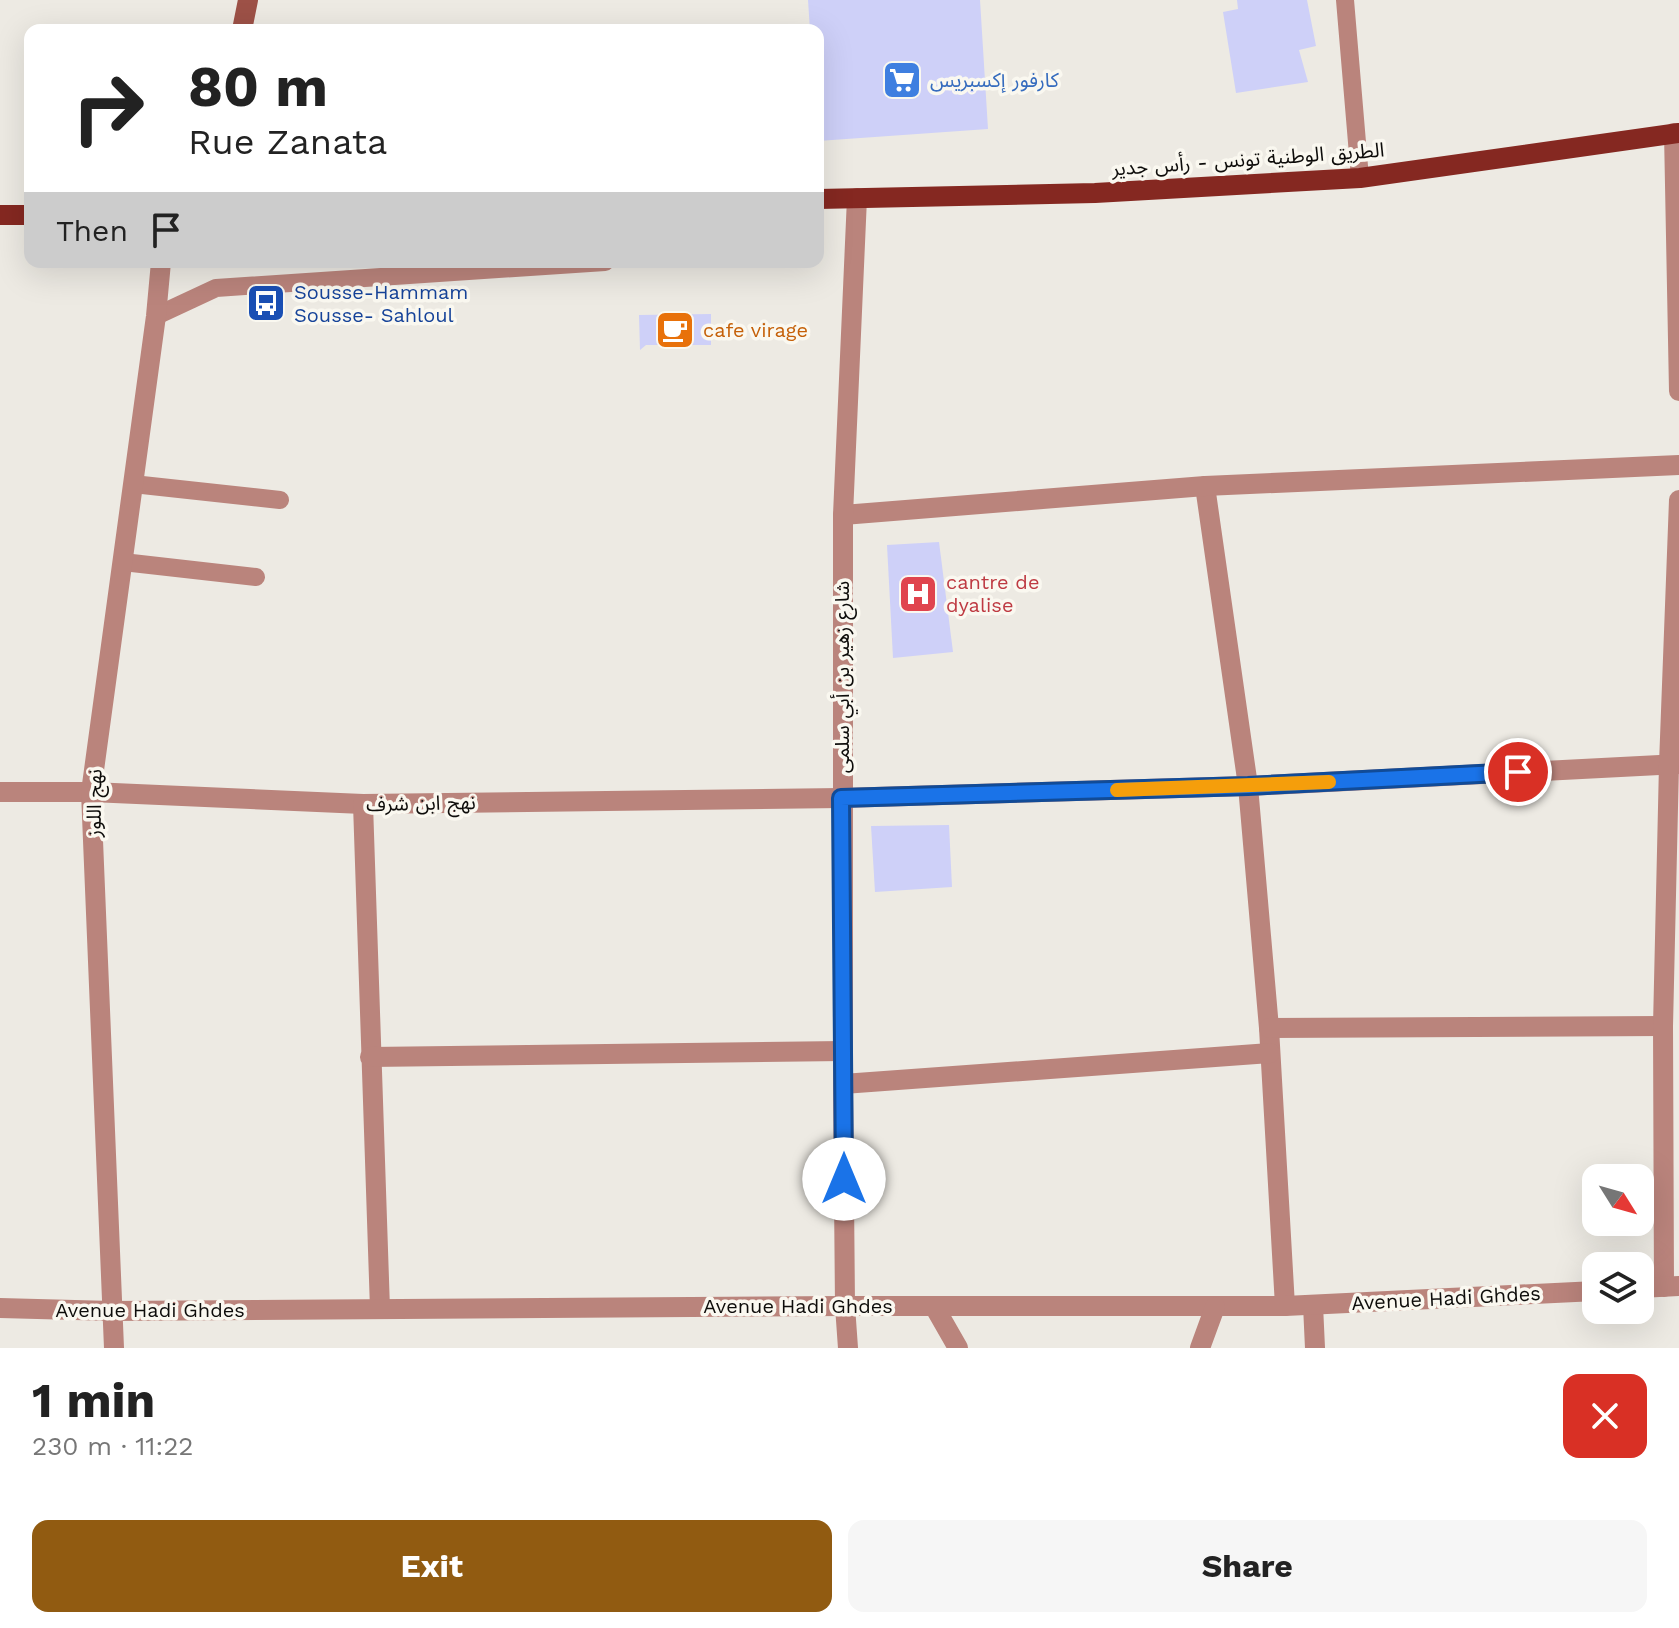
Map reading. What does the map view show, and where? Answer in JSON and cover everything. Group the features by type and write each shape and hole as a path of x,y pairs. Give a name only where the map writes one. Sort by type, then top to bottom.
{"main road":[{"name":"الطريق الوطنية تونس - رأس جدير","path":"824,199 1095,193 1360,178 1677,133"},
{"path":"0,215 24,215"}],"street":[{"path":"242,24 248,0"},
{"path":"1677,133 1679,391"},
{"name":"شارع زهير بن أبي سلمى","path":"848,1348 845,1306 841,798 843,515 857,198"},
{"name":"نهج اللوز","path":"114,1348 91,792 160,268"},
{"path":"843,515 1205,486 1679,465"},
{"path":"1205,486 1248,786 1269,1028 1285,1306"},
{"path":"1672,1287 1663,1026 1674,764 1679,500"},
{"name":"نهج ابن شرف","path":"0,792 91,792 363,804 841,798 1248,786 1674,764"},
{"path":"363,804 380,1309"},
{"path":"1269,1028 1663,1026"},
{"path":"370,1057 843,1051"},
{"path":"843,1084 1270,1053"},
{"name":"Avenue Hadi Ghdes","path":"0,1308 112,1311 1215,1307 1582,1292"},
{"path":"1313,1305 1315,1348"},
{"path":"934,1306 958,1348"},
{"path":"1200,1348 1215,1307"}],"lane":[{"path":"1345,0 1360,178"},
{"path":"156,316 216,288 515,268"},
{"path":"133,484 280,500"},
{"path":"123,562 256,577"}],"building":[{"name":"كارفور إكسبريس","path":"808,0 980,0 988,129 824,141 824,24 810,24"},
{"path":"1237,0 1307,0 1316,46 1299,50 1308,82 1236,93 1223,12 1238,9"},
{"name":"cafe virage","path":"711,314 711,345 646,345 640,350 639,315"},
{"path":"939,542 953,652 893,658 887,545"},
{"path":"949,825 952,887 875,892 871,826"}],"slow traffic":[{"path":"1117,790 1329,782"}],"place":[{"name":"كارفور إكسبريس","path":"902,80"},
{"name":"Sousse-Hammam Sousse- Sahloul","path":"266,303"},
{"name":"cafe virage","path":"675,330"},
{"name":"cantre de dyalise","path":"918,594"}],"route":[{"path":"844,1179 841,798 1248,786 1518,772"}]}
